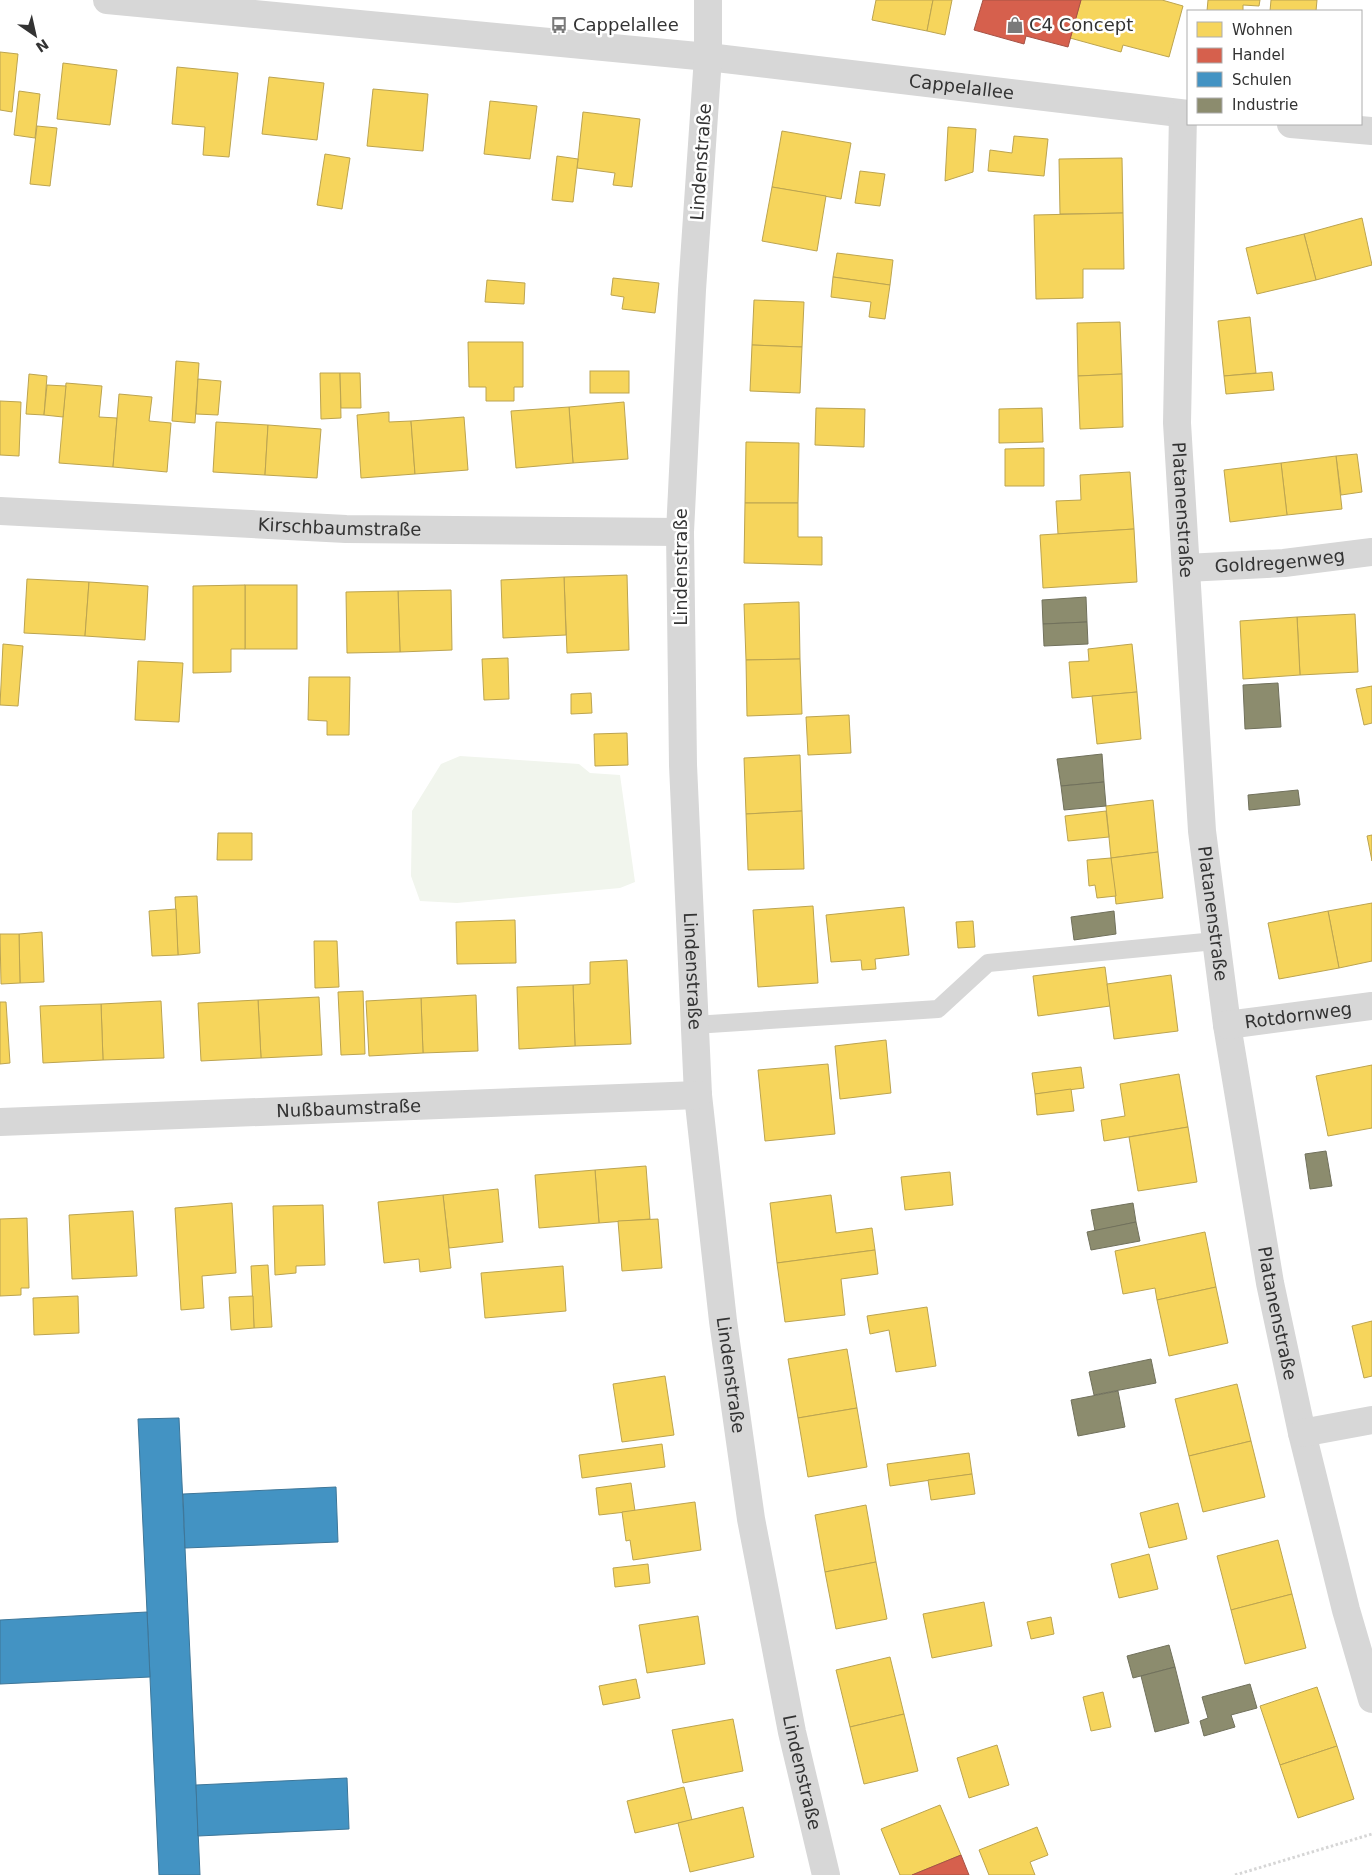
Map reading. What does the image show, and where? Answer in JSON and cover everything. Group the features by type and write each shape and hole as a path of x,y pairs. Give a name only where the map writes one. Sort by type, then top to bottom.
{"street":[{"name":"Cappelallee","path":"107,0 708,57 1186,114"},
{"name":"Lindenstraße","path":"708,0 708,57 692,290 680,532 683,765 698,1094 722,1320 751,1519 792,1732 826,1875"},
{"name":"Platanenstraße","path":"1186,114 1177,423 1202,830 1215,941 1226,1025 1270,1283 1302,1433 1346,1610 1372,1699"},
{"path":"1302,125 1372,131"},
{"name":"Kirschbaumstraße","path":"0,511 346,529 680,532"},
{"name":"Goldregenweg","path":"1186,568 1284,563 1372,552"},
{"name":"Rotdornweg","path":"1226,1025 1372,1006"},
{"name":"Nußbaumstraße","path":"0,1122 698,1094"},
{"path":"1302,1433 1372,1420"}],"lane":[{"path":"694,1025 938,1009 988,963 1215,941"}],"path":[{"path":"1234,1875 1372,1834"}],"shaded area":[{"path":"460,756 579,764 590,773 620,775 635,882 620,888 457,903 420,901 411,876 412,811 441,764"}],"building: Wohnen":[{"path":"876,0 933,0 927,31 872,20"},
{"path":"933,0 952,0 945,35 927,31"},
{"path":"1081,0 1162,0 1183,6 1169,57 1123,45 1121,52 1070,38"},
{"path":"1208,0 1260,0 1259,6 1243,5 1243,10 1207,10"},
{"path":"1271,0 1317,0 1316,10 1270,10"},
{"path":"0,52 18,54 12,112 0,110"},
{"path":"63,63 117,70 110,125 57,119"},
{"path":"177,67 238,73 229,157 203,155 205,127 172,124"},
{"path":"269,77 324,83 317,140 262,134"},
{"path":"373,89 428,94 423,151 367,146"},
{"path":"19,91 40,94 35,138 14,135"},
{"path":"490,101 537,106 530,159 484,154"},
{"path":"583,112 640,119 632,187 613,185 615,173 577,168"},
{"path":"37,126 57,128 50,186 30,184"},
{"path":"948,127 976,129 973,172 945,181"},
{"path":"782,131 851,143 841,199 772,187"},
{"path":"1014,136 1048,139 1044,176 988,171 990,150 1012,153"},
{"path":"325,154 350,158 342,209 317,205"},
{"path":"557,156 578,159 573,202 552,200"},
{"path":"1122,158 1123,213 1060,214 1059,159"},
{"path":"860,171 885,174 880,206 855,203"},
{"path":"772,187 826,196 817,251 762,241"},
{"path":"1123,213 1124,269 1083,269 1083,298 1036,299 1034,215"},
{"path":"1362,218 1372,265 1316,280 1304,234"},
{"path":"1304,234 1316,280 1257,294 1246,248"},
{"path":"837,253 893,260 890,285 833,277"},
{"path":"833,277 890,285 885,319 869,317 871,302 831,297"},
{"path":"613,278 659,283 655,313 622,309 624,297 611,295"},
{"path":"487,280 525,283 524,304 485,302"},
{"path":"754,300 804,302 802,347 752,345"},
{"path":"1250,317 1256,373 1224,376 1218,321"},
{"path":"1120,322 1122,374 1078,376 1077,323"},
{"path":"468,342 523,342 523,387 514,387 514,401 486,401 486,387 469,387"},
{"path":"752,345 802,347 800,393 750,391"},
{"path":"176,361 199,363 195,423 172,421"},
{"path":"590,371 629,371 629,393 590,393"},
{"path":"1272,372 1274,390 1226,394 1224,376"},
{"path":"320,373 340,373 341,418 321,419"},
{"path":"340,373 360,373 361,408 341,408"},
{"path":"29,374 47,376 44,415 26,414"},
{"path":"1122,374 1123,427 1080,429 1078,376"},
{"path":"198,379 221,381 218,415 196,414"},
{"path":"66,383 102,386 99,417 117,418 113,467 59,463"},
{"path":"47,385 66,386 63,417 44,415"},
{"path":"119,394 152,397 149,421 171,423 167,472 113,467"},
{"path":"0,401 21,402 19,456 0,455"},
{"path":"624,402 628,459 573,463 569,407"},
{"path":"569,407 573,463 516,468 511,411"},
{"path":"816,408 865,409 864,447 815,445"},
{"path":"1042,408 1043,442 999,443 999,409"},
{"path":"389,412 389,422 411,421 415,474 361,478 357,415"},
{"path":"464,417 468,470 415,474 411,421"},
{"path":"216,422 268,425 265,475 213,472"},
{"path":"268,425 321,429 317,478 265,475"},
{"path":"746,442 799,443 798,503 745,503"},
{"path":"1044,448 1044,486 1005,486 1005,449"},
{"path":"1357,454 1362,492 1341,495 1336,456"},
{"path":"1336,456 1342,509 1287,515 1281,463"},
{"path":"1281,463 1287,515 1230,522 1224,470"},
{"path":"1130,472 1134,529 1058,534 1056,501 1081,500 1080,475"},
{"path":"745,503 798,503 798,537 822,537 822,565 744,563"},
{"path":"1134,529 1137,582 1043,588 1040,535"},
{"path":"627,575 629,650 567,653 564,577"},
{"path":"564,577 566,635 503,638 501,580"},
{"path":"27,579 89,582 85,636 24,633"},
{"path":"89,582 148,586 145,640 85,636"},
{"path":"245,585 297,585 297,649 245,649"},
{"path":"245,585 245,649 231,649 231,672 193,673 193,586"},
{"path":"451,590 452,650 400,652 398,591"},
{"path":"398,591 400,652 347,653 346,592"},
{"path":"799,602 800,659 746,660 744,604"},
{"path":"1355,614 1358,672 1300,675 1297,617"},
{"path":"1297,617 1300,675 1243,679 1240,621"},
{"path":"3,644 23,646 18,706 0,705"},
{"path":"1132,644 1137,692 1072,698 1069,662 1089,661 1088,649"},
{"path":"508,658 509,699 484,700 482,659"},
{"path":"800,659 802,714 747,716 746,660"},
{"path":"138,661 183,663 179,722 135,720"},
{"path":"309,677 350,677 349,735 327,735 327,721 308,720"},
{"path":"1372,686 1372,723 1364,725 1356,689"},
{"path":"1137,692 1141,739 1097,744 1092,696"},
{"path":"591,693 592,713 571,714 571,694"},
{"path":"849,715 851,753 808,755 806,717"},
{"path":"627,733 628,765 595,766 594,734"},
{"path":"800,755 802,811 746,814 744,758"},
{"path":"1153,800 1158,852 1111,858 1106,806"},
{"path":"802,811 804,869 748,870 746,814"},
{"path":"1106,811 1109,837 1068,841 1065,816"},
{"path":"218,833 252,833 252,860 217,860"},
{"path":"1372,835 1372,861 1367,836"},
{"path":"1158,852 1163,898 1116,904 1111,858"},
{"path":"1111,858 1116,896 1097,898 1095,885 1089,886 1087,860"},
{"path":"197,896 200,953 178,955 175,897"},
{"path":"1372,903 1372,961 1339,968 1328,911"},
{"path":"813,906 818,983 758,987 753,910"},
{"path":"904,907 909,955 875,959 876,969 862,970 861,960 831,962 826,915"},
{"path":"176,909 178,955 152,956 149,911"},
{"path":"1328,911 1339,968 1279,979 1268,923"},
{"path":"515,920 516,963 457,964 456,922"},
{"path":"973,921 975,947 958,948 956,922"},
{"path":"42,932 44,982 20,983 19,934"},
{"path":"0,934 19,934 20,983 1,984"},
{"path":"314,941 337,941 339,987 315,988"},
{"path":"627,960 631,1044 575,1046 573,985 590,984 590,962"},
{"path":"1105,967 1110,1006 1038,1016 1033,976"},
{"path":"1171,975 1178,1031 1114,1039 1107,984"},
{"path":"573,985 575,1046 519,1049 517,987"},
{"path":"363,991 365,1054 341,1055 338,992"},
{"path":"476,995 478,1051 423,1053 421,998"},
{"path":"319,997 322,1055 261,1058 258,1000"},
{"path":"421,998 423,1053 369,1056 366,1001"},
{"path":"258,1000 261,1058 201,1061 198,1003"},
{"path":"161,1001 164,1058 103,1060 101,1004"},
{"path":"0,1002 6,1002 10,1063 0,1064"},
{"path":"101,1004 103,1060 43,1063 40,1006"},
{"path":"886,1040 891,1093 840,1099 835,1046"},
{"path":"828,1064 835,1134 765,1141 758,1070"},
{"path":"1372,1065 1372,1128 1328,1136 1316,1076"},
{"path":"1081,1067 1084,1088 1035,1094 1032,1073"},
{"path":"1179,1074 1188,1127 1104,1141 1101,1120 1125,1116 1120,1084"},
{"path":"1071,1089 1074,1111 1037,1115 1035,1094"},
{"path":"1188,1127 1197,1182 1138,1191 1129,1137"},
{"path":"646,1166 650,1219 599,1223 595,1170"},
{"path":"595,1170 599,1223 539,1228 535,1175"},
{"path":"950,1172 953,1205 905,1210 901,1177"},
{"path":"498,1189 503,1242 449,1248 443,1195"},
{"path":"443,1195 451,1268 420,1272 419,1259 384,1263 378,1202"},
{"path":"831,1195 836,1233 872,1228 875,1250 777,1263 770,1203"},
{"path":"232,1203 236,1273 202,1276 204,1308 181,1310 175,1208"},
{"path":"323,1205 325,1265 296,1266 296,1273 275,1275 273,1206"},
{"path":"133,1211 137,1276 72,1279 69,1215"},
{"path":"27,1218 29,1288 21,1288 21,1295 0,1296 0,1219"},
{"path":"658,1219 662,1268 622,1271 618,1221"},
{"path":"1205,1232 1216,1287 1157,1300 1155,1288 1123,1294 1115,1251"},
{"path":"875,1250 878,1274 841,1279 845,1315 785,1322 777,1263"},
{"path":"268,1265 272,1327 254,1328 251,1266"},
{"path":"563,1266 566,1311 485,1318 481,1273"},
{"path":"1216,1287 1228,1343 1169,1356 1157,1300"},
{"path":"78,1296 79,1333 34,1335 33,1298"},
{"path":"253,1296 254,1328 231,1330 229,1297"},
{"path":"927,1307 936,1366 896,1372 889,1330 870,1334 867,1316"},
{"path":"1372,1321 1372,1376 1364,1378 1352,1326"},
{"path":"847,1349 857,1408 798,1418 788,1359"},
{"path":"665,1376 674,1435 622,1442 613,1384"},
{"path":"1237,1384 1251,1441 1189,1456 1175,1399"},
{"path":"857,1408 867,1467 808,1477 798,1418"},
{"path":"1251,1441 1265,1497 1203,1512 1189,1456"},
{"path":"662,1444 665,1467 582,1478 579,1455"},
{"path":"969,1453 972,1474 890,1486 887,1464"},
{"path":"972,1474 975,1494 931,1500 928,1480"},
{"path":"631,1483 635,1511 599,1515 596,1488"},
{"path":"695,1502 701,1550 633,1560 630,1540 626,1541 622,1512"},
{"path":"1178,1503 1187,1539 1149,1548 1140,1513"},
{"path":"866,1505 876,1562 825,1572 815,1515"},
{"path":"1278,1540 1292,1594 1231,1610 1217,1556"},
{"path":"1149,1554 1158,1589 1119,1598 1111,1564"},
{"path":"876,1562 887,1619 836,1629 825,1572"},
{"path":"648,1564 650,1583 615,1587 613,1568"},
{"path":"1292,1594 1306,1648 1245,1664 1231,1610"},
{"path":"984,1602 992,1646 932,1658 923,1614"},
{"path":"698,1616 705,1664 647,1673 639,1625"},
{"path":"1051,1617 1054,1634 1031,1639 1027,1622"},
{"path":"890,1657 904,1714 850,1727 836,1670"},
{"path":"636,1679 640,1698 603,1705 599,1686"},
{"path":"1317,1687 1337,1746 1280,1765 1260,1706"},
{"path":"1103,1692 1111,1727 1091,1731 1083,1697"},
{"path":"904,1714 918,1771 864,1784 850,1727"},
{"path":"733,1719 743,1771 683,1783 672,1730"},
{"path":"997,1745 1009,1785 969,1798 957,1758"},
{"path":"1337,1746 1354,1799 1298,1818 1280,1765"},
{"path":"684,1787 692,1820 635,1833 627,1801"},
{"path":"940,1805 961,1855 912,1875 900,1875 881,1829"},
{"path":"743,1807 754,1857 690,1872 678,1823"},
{"path":"1037,1827 1048,1855 1030,1862 1035,1875 989,1875 979,1850"}],"building: Handel":[{"path":"983,0 1081,0 1068,47 1026,36 1024,44 974,30"},
{"path":"961,1855 969,1875 912,1875"}],"building: Schulen":[{"path":"179,1418 200,1875 159,1875 138,1419"},
{"path":"336,1487 338,1542 185,1548 183,1494"},
{"path":"147,1612 150,1677 0,1684 0,1620"},
{"path":"347,1778 349,1829 198,1836 196,1785"}],"building: Industrie":[{"path":"1086,597 1087,622 1043,624 1042,600"},
{"path":"1087,622 1088,644 1044,646 1043,624"},
{"path":"1278,683 1281,727 1245,729 1243,685"},
{"path":"1102,754 1104,782 1061,786 1057,759"},
{"path":"1104,782 1106,806 1064,810 1061,786"},
{"path":"1298,790 1300,805 1249,810 1248,795"},
{"path":"1114,911 1116,934 1074,940 1071,917"},
{"path":"1326,1151 1332,1186 1310,1189 1305,1154"},
{"path":"1133,1203 1136,1222 1095,1231 1091,1210"},
{"path":"1136,1222 1140,1241 1091,1250 1087,1232"},
{"path":"1151,1359 1156,1383 1094,1395 1089,1372"},
{"path":"1118,1391 1125,1427 1078,1436 1071,1400"},
{"path":"1169,1645 1175,1667 1133,1678 1127,1656"},
{"path":"1175,1667 1189,1723 1155,1732 1141,1676"},
{"path":"1250,1684 1257,1708 1231,1715 1235,1727 1204,1736 1200,1721 1208,1718 1202,1697"}],"place":[{"name":"Cappelallee","path":"559,25"},
{"name":"C4 Concept","path":"1015,25"}]}
